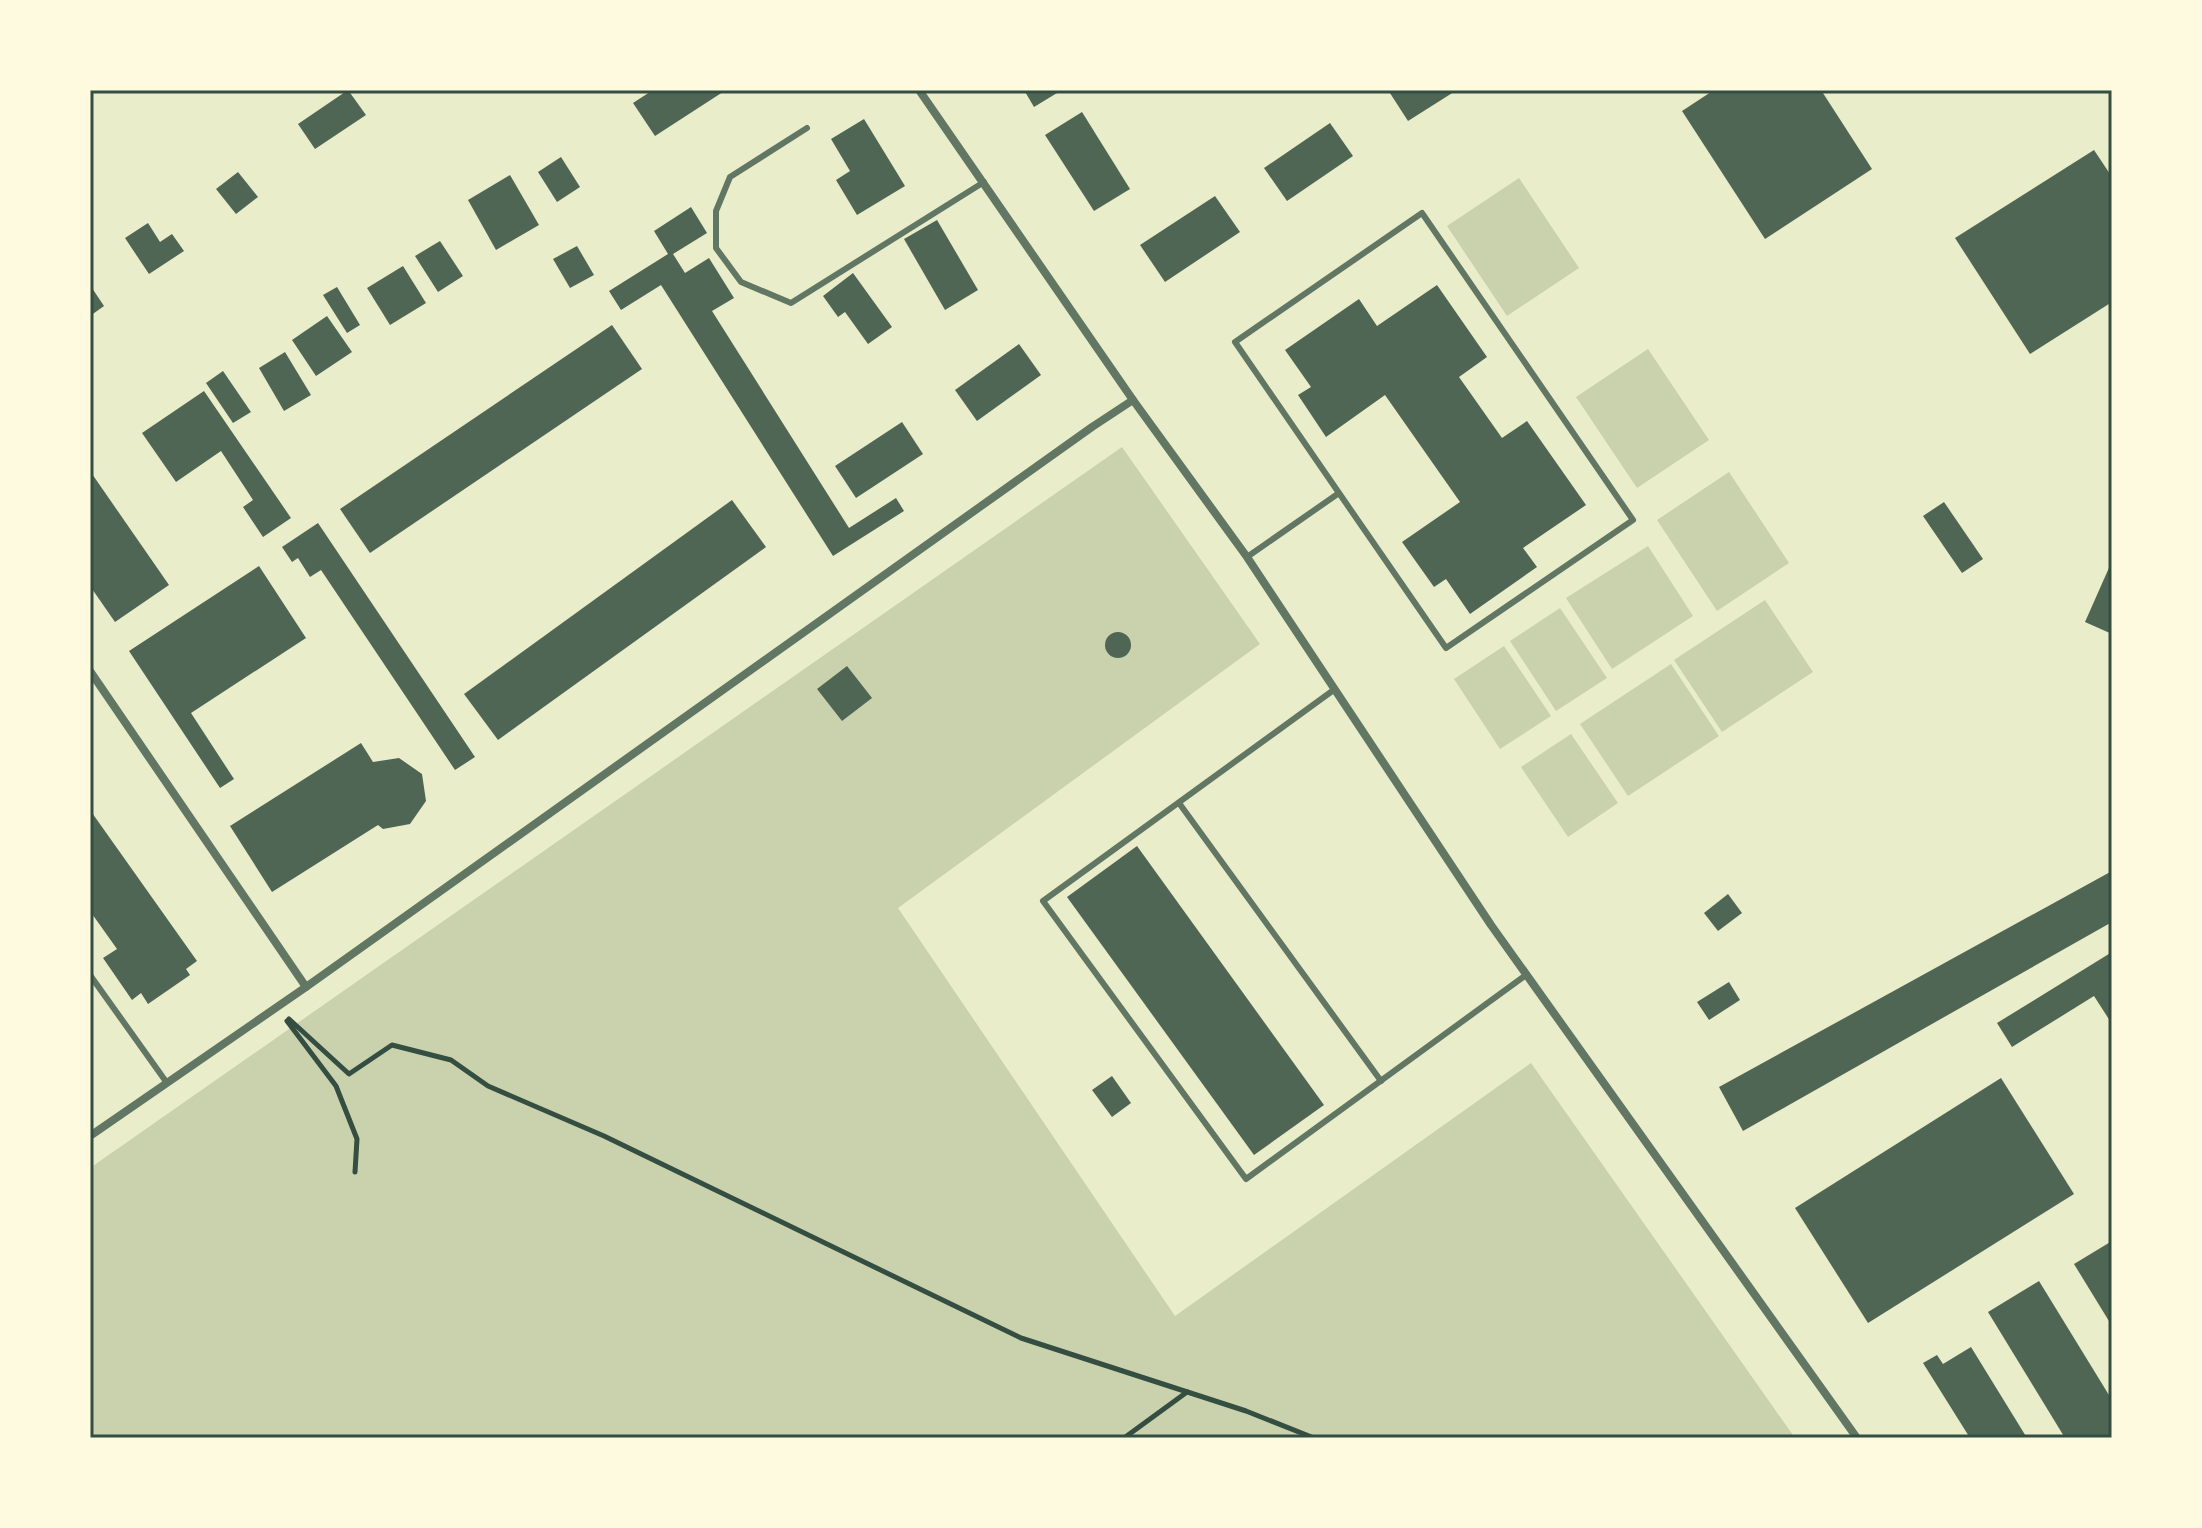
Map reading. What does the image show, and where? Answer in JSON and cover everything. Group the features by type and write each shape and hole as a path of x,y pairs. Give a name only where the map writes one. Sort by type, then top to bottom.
{"street":[{"path":"919,90 1133,400 1247,557 1491,925 1857,1438"},
{"path":"90,1136 306,987 1133,400"},
{"path":"90,671 306,987"}],"lane":[{"path":"807,128 730,177 716,211 716,248 741,282 791,303 984,182"},
{"path":"1422,213 1633,520 1446,648 1339,493 1235,342 1422,213"},
{"path":"1247,557 1339,493"},
{"path":"1335,689 1043,901 1246,1179 1526,975"},
{"path":"1179,803 1381,1081"},
{"path":"90,975 167,1083"}],"path":[{"path":"276,1007 336,1086 357,1139 355,1172"},
{"path":"276,1007 349,1074 392,1045 451,1060 488,1086 604,1136 1021,1338 1187,1392 1314,1438"},
{"path":"1124,1438 1187,1392"}],"green space":[{"path":"1519,178 1579,268 1507,316 1447,226"},
{"path":"1648,349 1709,440 1637,488 1576,397"},
{"path":"1122,447 1260,644 898,908 1175,1316 1531,1063 1795,1438 90,1438 90,1168"},
{"path":"1729,472 1789,563 1717,611 1657,520"},
{"path":"1648,546 1693,616 1612,669 1566,598"},
{"path":"1765,600 1813,672 1722,732 1674,660"},
{"path":"1560,608 1607,678 1556,711 1510,641"},
{"path":"1504,646 1551,716 1500,749 1454,679"},
{"path":"1671,664 1719,736 1628,796 1580,724"},
{"path":"1571,734 1618,803 1568,837 1521,767"}],"building":[{"path":"348,90 366,115 315,149 298,124"},
{"path":"653,90 726,90 655,136 633,103"},
{"path":"1024,90 1062,90 1034,107"},
{"path":"1388,90 1457,90 1408,121"},
{"path":"1714,90 1821,90 1872,169 1765,239 1682,111"},
{"path":"1082,112 1130,189 1094,211 1045,135"},
{"path":"864,119 905,186 857,215 836,180 850,171 831,139"},
{"path":"1330,123 1353,156 1287,201 1264,168"},
{"path":"2094,150 2112,177 2112,302 2030,354 1955,238"},
{"path":"561,157 580,187 557,202 538,172"},
{"path":"238,172 258,197 236,214 216,189"},
{"path":"510,175 539,225 496,250 468,200"},
{"path":"1215,196 1240,232 1165,282 1140,245"},
{"path":"691,207 707,233 673,254 685,273 709,258 734,298 712,311 849,528 896,498 904,511 833,556 661,285 621,310 609,291 668,254 654,231"},
{"path":"937,220 978,290 945,310 904,239"},
{"path":"148,223 160,242 172,234 184,251 149,274 125,238"},
{"path":"440,241 463,276 438,292 415,256"},
{"path":"577,246 594,275 570,288 553,259"},
{"path":"403,266 426,303 390,325 367,288"},
{"path":"853,273 892,327 868,344 845,312 838,317 823,296"},
{"path":"90,285 104,306 90,316"},
{"path":"1437,285 1487,357 1459,377 1502,438 1527,421 1586,505 1523,548 1537,567 1470,614 1446,579 1434,587 1402,542 1460,502 1385,395 1326,437 1298,395 1311,387 1285,350 1359,299 1377,326"},
{"path":"337,287 360,325 347,333 323,295"},
{"path":"327,316 352,352 316,376 292,340"},
{"path":"612,325 642,369 370,553 340,509"},
{"path":"1019,344 1041,375 977,421 955,390"},
{"path":"285,352 311,395 284,411 259,368"},
{"path":"223,371 251,412 233,423 206,383"},
{"path":"204,391 291,518 263,537 243,507 253,500 221,451 176,482 142,433"},
{"path":"902,422 923,454 856,498 835,466"},
{"path":"90,471 169,585 115,622 90,586"},
{"path":"732,500 766,547 498,740 464,694"},
{"path":"1944,502 1983,559 1962,573 1923,516"},
{"path":"318,523 475,757 455,770 321,570 310,577 298,558 292,562 282,547"},
{"path":"2112,561 2112,634 2085,622"},
{"path":"259,566 306,638 191,713 234,779 220,788 129,651"},
{"path":"1118,632 1127,636 1131,645 1127,654 1118,658 1109,654 1105,645 1109,636"},
{"path":"847,666 872,698 842,721 817,689"},
{"path":"361,743 373,762 399,758 422,774 426,801 410,824 383,829 378,825 272,892 230,826"},
{"path":"90,810 197,961 186,969 190,975 148,1004 141,993 132,1000 103,958 117,949 90,911"},
{"path":"1137,846 1324,1105 1254,1155 1067,897"},
{"path":"2112,871 2112,922 1743,1131 1719,1087"},
{"path":"1728,894 1742,913 1718,931 1704,913"},
{"path":"2112,952 2112,1024 2094,996 2012,1047 1997,1023"},
{"path":"1729,982 1740,1000 1709,1020 1697,1002"},
{"path":"1112,1076 1131,1103 1112,1117 1092,1090"},
{"path":"2001,1078 2074,1194 1868,1323 1795,1208"},
{"path":"2112,1241 2112,1326 2074,1264"},
{"path":"2039,1281 2112,1400 2112,1438 2065,1438 1988,1312"},
{"path":"1971,1347 2027,1438 1970,1438 1923,1363 1937,1355 1943,1364"}]}
